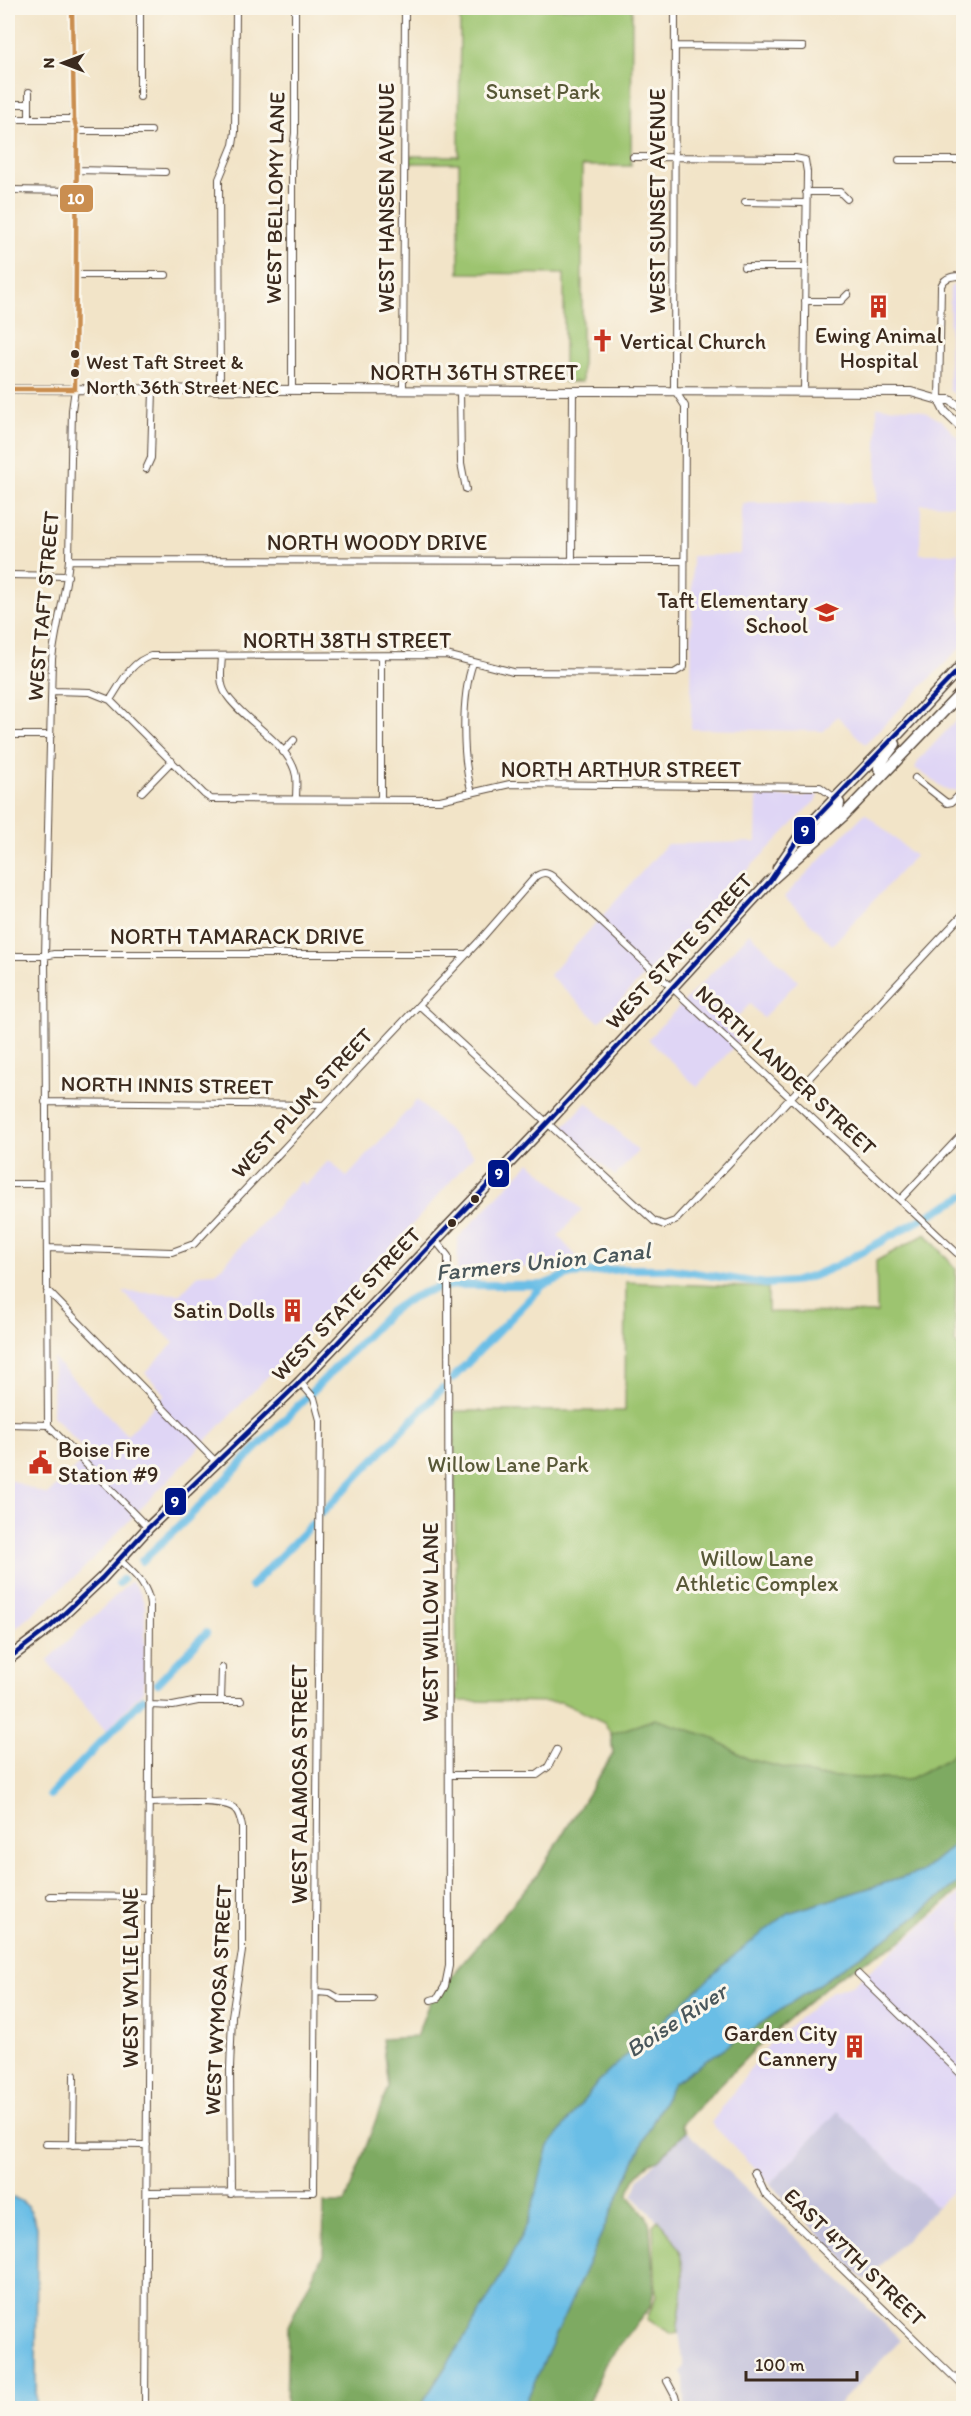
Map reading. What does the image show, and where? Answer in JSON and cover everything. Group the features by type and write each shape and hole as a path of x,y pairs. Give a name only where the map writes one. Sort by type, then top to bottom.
{"main road":[{"name":"WEST STATE STREET","path":"770,881 802,833 900,733 963,663"},
{"name":"WEST STATE STREET","path":"8,1659 50,1627 216,1462 303,1386 770,881 843,816 961,697"},
{"name":"WEST STATE STREET","path":"884,773 879,768 880,764 895,746 900,733"},
{"name":"WEST STATE STREET","path":"809,846 823,824 838,809 839,803 835,798"}],"street":[{"name":"WEST TAFT STREET","path":"48,1425 45,956 52,691 56,628 68,576 72,410 75,389 77,131 74,119 72,8"},
{"path":"140,8 140,97"},
{"path":"220,390 219,179 236,132 236,8"},
{"name":"WEST BELLOMY LANE","path":"292,390 292,160 295,133 295,8"},
{"name":"WEST HANSEN AVENUE","path":"404,390 405,8"},
{"name":"WEST SUNSET AVENUE","path":"674,673 684,667 685,406 674,390 675,8"},
{"path":"675,46 803,47"},
{"path":"29,92 29,119"},
{"path":"8,104 29,104"},
{"path":"8,119 74,119"},
{"path":"77,131 151,131"},
{"path":"633,157 795,158 805,160 804,391"},
{"path":"899,160 963,160"},
{"path":"77,170 165,172"},
{"path":"8,190 77,191"},
{"path":"806,192 840,192 847,199"},
{"path":"745,202 806,203"},
{"path":"744,267 806,267"},
{"path":"76,274 166,275"},
{"path":"963,276 945,279 941,286 939,400 945,412 963,430"},
{"path":"805,300 841,301 848,294"},
{"name":"NORTH 36TH STREET","path":"8,389 911,392 939,400 950,400 963,410"},
{"path":"146,469 151,458 153,390"},
{"path":"460,390 461,463 465,489"},
{"path":"572,560 573,390"},
{"name":"NORTH WOODY DRIVE","path":"69,560 684,561"},
{"path":"8,575 68,576"},
{"name":"NORTH 38TH STREET","path":"110,700 131,669 143,658 151,656 446,655 513,672 674,673"},
{"path":"381,656 381,800"},
{"path":"222,657 221,678 226,694 283,752 292,765 296,775 296,800"},
{"path":"472,793 465,761 466,695 473,663"},
{"name":"NORTH ARTHUR STREET","path":"52,691 90,692 110,700 211,799 440,800 510,784 820,787 835,798"},
{"path":"8,735 51,735"},
{"path":"283,752 294,740"},
{"path":"142,792 172,761"},
{"path":"915,778 947,803 952,802 963,789"},
{"name":"NORTH LANDER STREET","path":"536,876 547,873 552,876 957,1253"},
{"name":"WEST PLUM STREET","path":"46,1248 172,1252 184,1249 201,1238 536,876"},
{"path":"418,1005 654,1221 664,1225 675,1221 963,913"},
{"name":"NORTH TAMARACK DRIVE","path":"8,956 466,954"},
{"name":"NORTH INNIS STREET","path":"45,1102 325,1105"},
{"path":"900,1200 963,1132"},
{"path":"8,1184 46,1184"},
{"name":"WEST WILLOW LANE","path":"431,2000 438,1998 445,1986 449,1966 448,1256 436,1240"},
{"path":"47,1290 216,1462"},
{"name":"WEST ALAMOSA STREET","path":"231,2194 314,2192 320,1420 314,1398 303,1386"},
{"path":"8,1424 48,1425 148,1528"},
{"name":"WEST WYLIE LANE","path":"119,1559 142,1583 149,1594 149,1897 144,2409"},
{"path":"221,1701 222,1668"},
{"path":"150,1706 173,1706 198,1701 241,1701"},
{"path":"448,1775 537,1775 548,1767 557,1750"},
{"name":"WEST WYMOSA STREET","path":"149,1803 220,1803 236,1809 242,1827 243,1936 232,2016 230,2069 231,2194"},
{"path":"50,1896 149,1897"},
{"path":"858,1974 963,2077"},
{"path":"316,1992 330,1993 340,1999 373,2000"},
{"path":"73,2145 74,2075"},
{"path":"46,2144 147,2145"},
{"name":"EAST 47TH STREET","path":"755,2172 765,2194 963,2387"},
{"path":"147,2193 231,2194"},
{"path":"667,2381 675,2396 678,2409"}],"shaded area":[{"path":"954,284 963,284 963,399 950,391 949,383 950,288"},
{"name":"Taft Elementary School","path":"877,407 912,408 925,412 942,421 963,443 963,476 959,505 921,504 920,554 959,552 963,645 865,744 837,716 824,731 691,729 692,556 741,554 742,503 877,503"},
{"path":"963,713 963,784 958,790 948,791 915,768 919,760"},
{"path":"808,794 818,795 816,800 599,1022 549,975 667,844 756,842 757,797 803,797"},
{"path":"865,813 915,856 832,945 784,897"},
{"path":"750,933 798,981 763,1018 750,1004 726,1028 739,1041 697,1087 648,1039"},
{"path":"417,1100 474,1155 404,1234 79,1573 8,1635 8,1479 47,1495 89,1455 52,1415 53,1358 127,1435 165,1394 145,1373 174,1343 123,1292 180,1294 199,1274 216,1273 301,1181 306,1185 329,1160 347,1177"},
{"path":"587,1102 638,1151 615,1176 562,1129"},
{"path":"530,1162 582,1210 558,1236 582,1262 457,1273 458,1238"},
{"path":"131,1581 140,1592 145,1606 144,1690 106,1731 47,1661"},
{"path":"963,1891 963,2180 937,2207 838,2112 770,2184 711,2123 769,2044 830,1992 854,1984"},
{"path":"838,2111 937,2207 865,2281 770,2184"},
{"path":"686,2131 901,2340 835,2408 685,2408 684,2379 681,2372 684,2366 678,2326 684,2270 672,2235 633,2196 639,2179"}],"green space":[{"name":"Sunset Park","path":"460,8 632,8 631,166 582,166 582,382 564,382 564,274 459,273 459,163 410,163 410,156 459,156"},
{"name":"Willow Lane Athletic Complex","path":"926,1234 956,1269 955,1343 964,1350 964,1779 454,1978 538,1874 613,1754 611,1734 604,1722 561,1702 457,1701 454,1411 625,1411 626,1282 768,1288 768,1312 877,1313 876,1261"},
{"path":"655,1719 711,1737 748,1759 818,1776 907,1780 948,1759 963,1740 964,1834 961,1840 921,1872 788,1913 598,2082 549,2146 528,2222 505,2269 472,2326 419,2408 286,2408 288,2326 323,2255 324,2203 345,2203 388,2087 382,2039 416,2037 429,2003 538,1874 613,1754 611,1734"},
{"path":"963,1879 963,1887 900,1942 836,1978 755,2049 681,2125 686,2131 658,2160 648,2165 639,2174 632,2185 629,2196 647,2217 650,2227 654,2291 650,2307 605,2364 586,2408 523,2408 646,2135 673,2083 898,1930"},
{"path":"658,2220 677,2245 681,2258 683,2283 679,2333 672,2334 647,2319 656,2296 653,2225"}],"water":[{"name":"Boise River","path":"963,1834 963,1879 898,1930 673,2083 646,2135 523,2408 419,2408 472,2326 505,2269 528,2222 549,2146 598,2082 732,1957 788,1913 921,1872 960,1840"},
{"path":"8,2196 27,2206 37,2227 36,2405 34,2408 8,2408"}],"waterway":[{"name":"Farmers Union Canal","path":"142,1561 188,1518 390,1312 421,1294 456,1285 543,1285 571,1274 622,1269 669,1269 765,1284 792,1282 836,1266 964,1196"},
{"path":"453,1378 543,1285"},
{"path":"323,1512 442,1389"},
{"path":"251,1586 312,1524"},
{"name":"Farmers Union Canal","path":"119,1583 122,1580"},
{"path":"158,1683 206,1633"},
{"path":"50,1795 143,1699"}],"transit line":[{"name":"10","path":"72,8 74,119 77,131 75,389"},
{"name":"10","path":"8,389 75,389"},
{"name":"9","path":"8,1659 50,1627 102,1578 148,1528 300,1382 548,1122 770,881 802,833 964,664"}],"place":[{"name":"Ewing Animal Hospital","path":"879,306"},
{"name":"Vertical Church","path":"602,341"},
{"name":"West Taft Street & North 36th Street NEC","path":"75,373"},
{"name":"Taft Elementary School","path":"826,613"},
{"name":"Satin Dolls","path":"293,1310"},
{"name":"Boise Fire Station #9","path":"40,1462"},
{"name":"Garden City Cannery","path":"855,2046"}],"park label":[{"name":"Willow Lane Park","path":"508,1464"}]}
